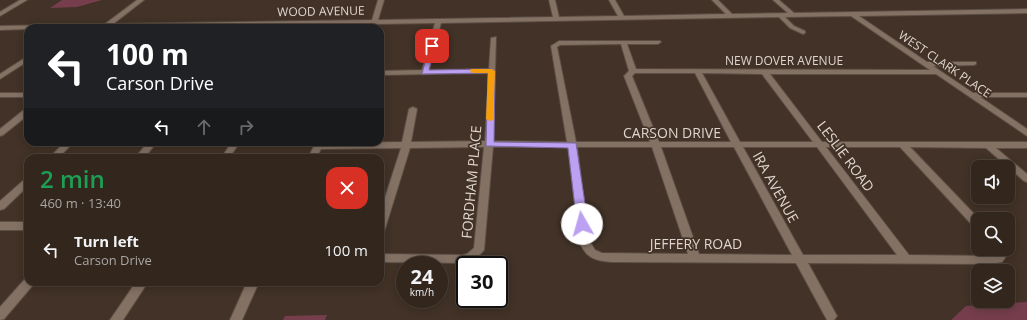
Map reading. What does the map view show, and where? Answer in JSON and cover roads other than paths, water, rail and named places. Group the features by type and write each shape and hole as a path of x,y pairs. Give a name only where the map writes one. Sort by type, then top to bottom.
{"street":[{"path":"0,14 24,0"},
{"path":"110,24 141,0"},
{"path":"375,24 381,0"},
{"path":"552,0 556,19"},
{"path":"612,0 622,18"},
{"path":"715,0 730,16"},
{"path":"776,0 792,14"},
{"name":"WOOD AVENUE","path":"330,24 376,21 1027,11"},
{"name":"WEST CLARK PLACE","path":"851,13 1027,133"},
{"path":"779,14 792,27 803,32"},
{"path":"425,72 439,20"},
{"name":"WOOD AVENUE","path":"0,28 24,28"},
{"path":"0,35 11,28"},
{"name":"FORDHAM PLACE","path":"384,258 463,259 471,257 479,250 490,144 494,38"},
{"path":"658,42 623,42 633,71 628,76 656,145 694,257"},
{"name":"JEFFERY ROAD","path":"623,42 559,43 555,44 554,50 572,145 584,240 587,249 591,253 603,257 799,257 990,260 998,259 1000,256"},
{"path":"0,77 24,61"},
{"path":"925,64 974,63"},
{"path":"384,73 492,71"},
{"name":"NEW DOVER AVENUE","path":"633,71 936,72"},
{"name":"IRA AVENUE","path":"697,71 831,316"},
{"name":"LESLIE ROAD","path":"764,71 821,144 905,258"},
{"path":"0,95 24,95"},
{"path":"970,95 1027,95"},
{"path":"384,216 406,146 413,109"},
{"path":"0,133 24,114"},
{"name":"CARSON DRIVE","path":"384,145 490,144 1027,145"},
{"path":"988,144 1027,179"},
{"path":"903,145 971,217"},
{"path":"57,154 66,146"},
{"path":"142,154 150,146"},
{"path":"0,207 24,185"},
{"path":"0,226 24,226"},
{"path":"0,314 25,286"},
{"path":"116,320 139,286"},
{"path":"236,320 251,286"}]}
